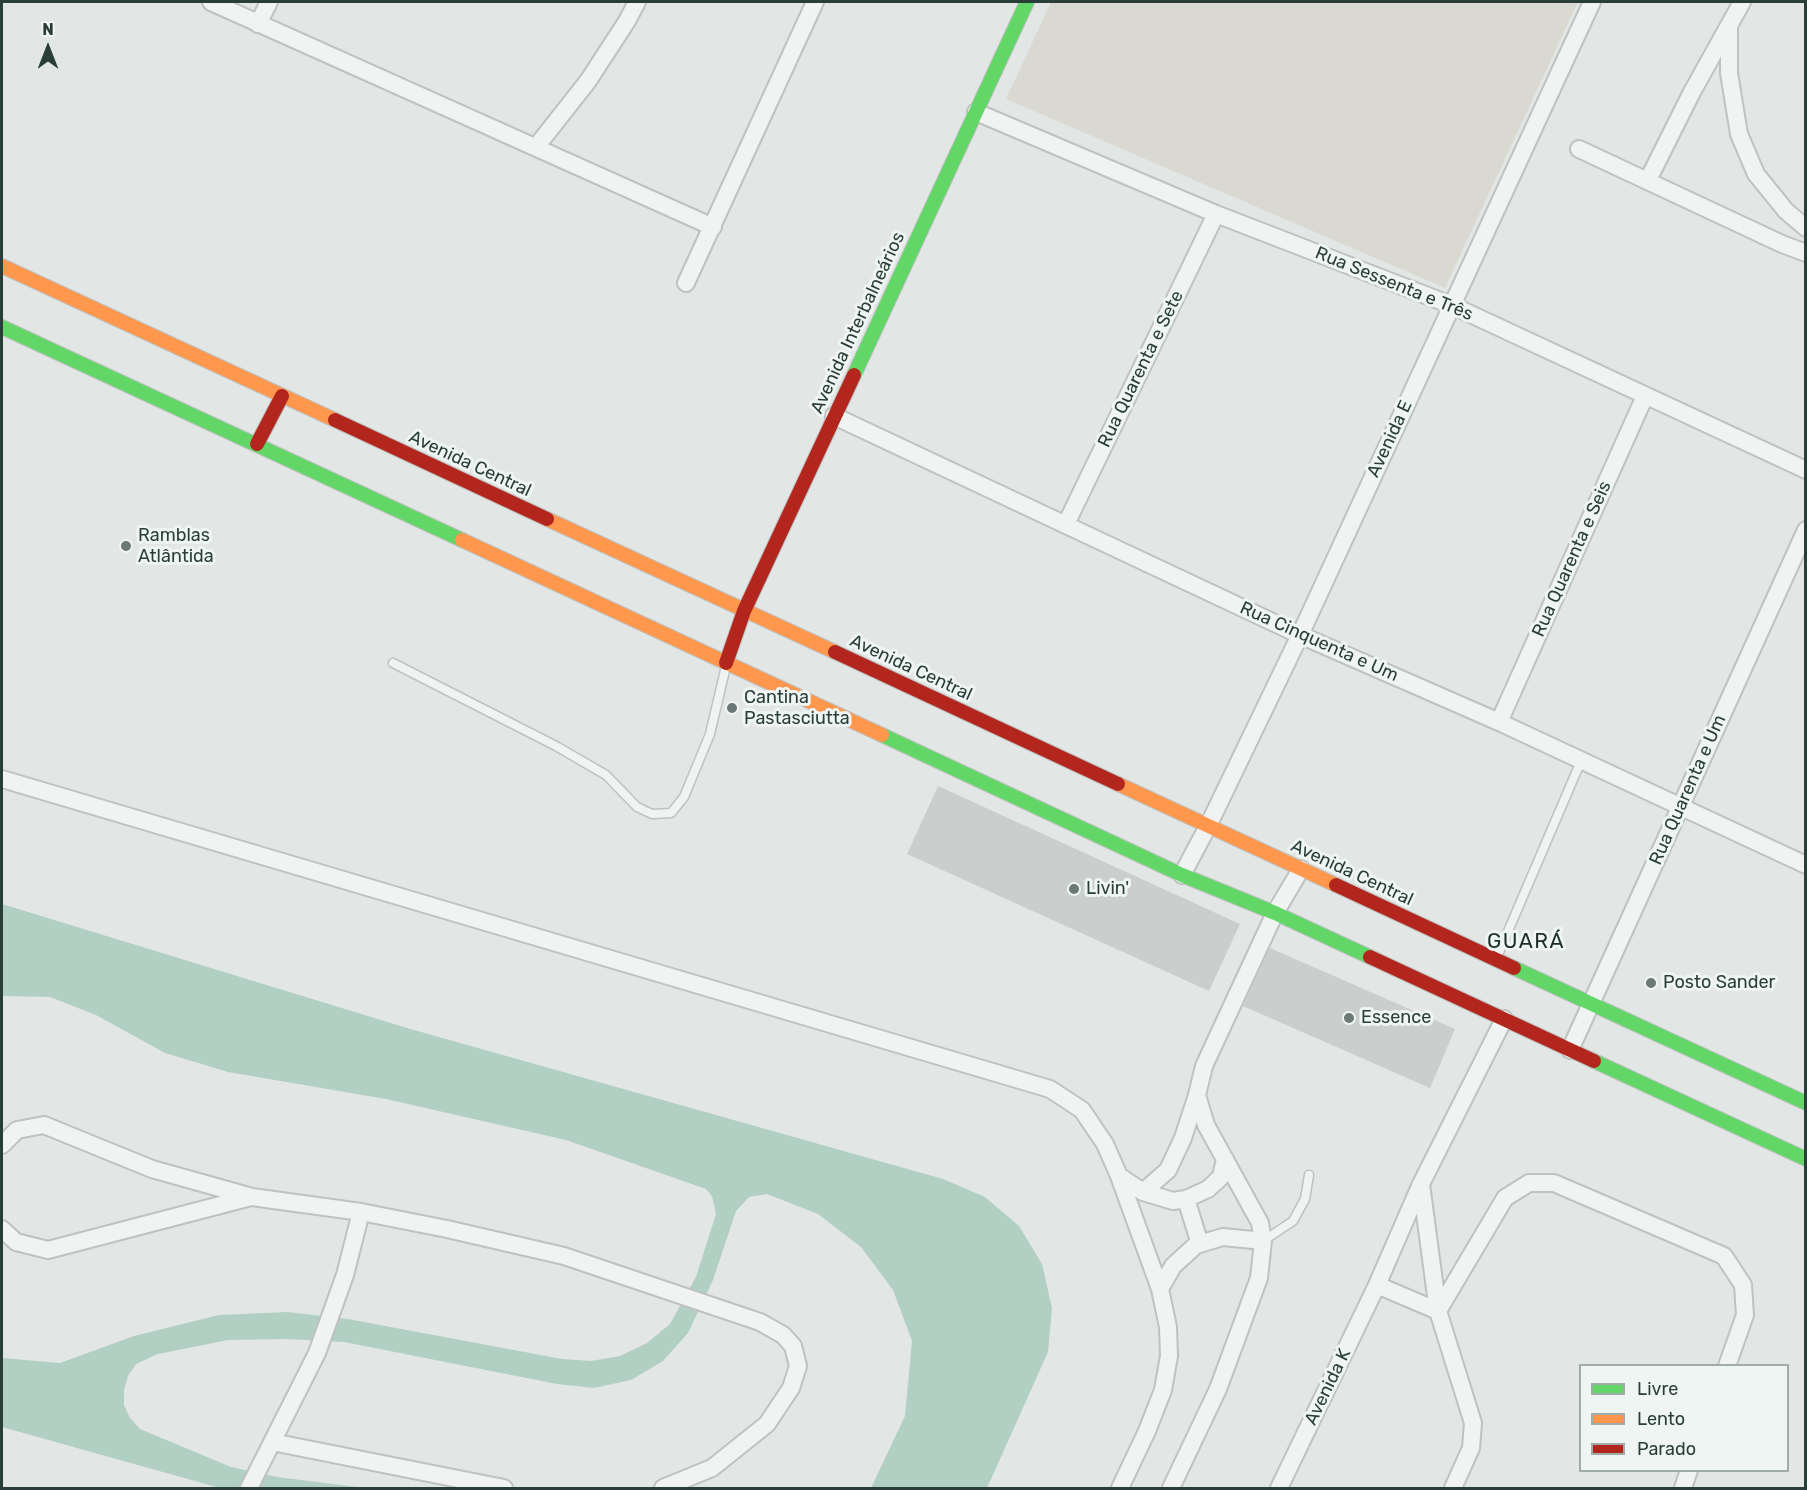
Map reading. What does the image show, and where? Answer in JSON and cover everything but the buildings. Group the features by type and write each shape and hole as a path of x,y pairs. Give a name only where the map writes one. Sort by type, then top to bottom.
{"main road":[{"name":"Avenida Interbalneários","path":"726,663 744,611 1027,2"},
{"name":"Avenida Central","path":"2,266 1806,1103"},
{"path":"2,327 1182,874 1275,913 1806,1159"},
{"path":"257,444 282,396"}],"street":[{"path":"211,2 713,227"},
{"path":"258,24 269,2"},
{"path":"536,147 588,81 637,2"},
{"path":"686,284 815,2"},
{"name":"Avenida E","path":"1182,874 1208,826 1300,635 1592,2"},
{"path":"1648,180 1692,92 1742,2"},
{"path":"1729,28 1729,73 1738,134 1756,174 1786,211 1806,228"},
{"name":"Rua Sessenta e Três","path":"976,112 1216,214 1451,305 1806,471"},
{"path":"1579,149 1782,244 1806,253"},
{"name":"Rua Quarenta e Sete","path":"1066,524 1216,214"},
{"name":"Rua Quarenta e Seis","path":"1499,722 1646,396"},
{"name":"Rua Cinquenta e Um","path":"834,416 1300,635 1499,722 1806,865"},
{"name":"Rua Quarenta e Um","path":"1570,1050 1806,530"},
{"path":"2,778 1050,1089 1082,1110 1105,1143 1160,1289 1168,1327 1169,1356 1163,1390 1147,1431 1120,1488"},
{"path":"1143,1192 1168,1170 1183,1138 1204,1066 1275,913 1301,869"},
{"name":"Avenida K","path":"1279,1488 1377,1285 1421,1184 1504,1019"},
{"path":"1171,1488 1218,1389 1258,1278 1263,1241 1260,1222 1206,1125 1197,1095"},
{"path":"2,1145 17,1130 44,1125 152,1169 252,1197 362,1212 564,1256 760,1322 783,1335 793,1346 798,1366 791,1388 767,1424 712,1468 663,1488"},
{"path":"1119,1176 1143,1192 1173,1201 1208,1189 1221,1177 1225,1159"},
{"path":"1421,1184 1438,1311 1473,1423 1471,1448 1453,1488"},
{"path":"1438,1311 1505,1198 1528,1184 1554,1184 1724,1256 1743,1285 1745,1315 1727,1364"},
{"path":"2,1229 16,1242 48,1250 252,1197"},
{"path":"1186,1198 1200,1244"},
{"path":"249,1488 317,1353 345,1275 362,1212"},
{"path":"1160,1289 1173,1266 1196,1245 1223,1237 1263,1241"},
{"path":"1377,1285 1438,1311"},
{"path":"272,1442 504,1488"},
{"path":"1683,1488 1688,1472"}],"lane":[{"path":"393,663 556,746 606,775 637,807 652,814 671,813 684,797 710,734 726,663"},
{"path":"1496,959 1581,761"},
{"path":"1263,1241 1293,1221 1305,1199 1309,1175"}],"shaded area":[{"path":"1051,2 1578,2 1445,288 1006,99"},
{"path":"2,904 407,1028 943,1179 985,1197 1019,1226 1042,1264 1052,1308 1048,1352 987,1488 871,1488 905,1416 912,1341 893,1290 861,1247 818,1214 767,1194 749,1197 736,1211 713,1280 688,1333 663,1361 631,1380 594,1388 557,1384 344,1342 285,1339 228,1340 158,1354 136,1364 128,1376 124,1390 124,1405 130,1418 140,1429 231,1467 277,1477 365,1488 220,1488 2,1427 2,1358 60,1363 134,1336 219,1315 287,1312 348,1319 562,1359 591,1361 620,1356 647,1343 670,1324 696,1277 716,1214 712,1196 706,1189 566,1140 386,1099 228,1072 165,1053 96,1015 50,997 2,996"}],"traffic: fast":[{"path":"854,375 1027,2"},
{"path":"2,327 462,540"},
{"path":"882,735 1182,875 1275,913 1370,957"},
{"path":"1514,968 1806,1103"},
{"path":"1594,1061 1806,1159"}],"traffic: slow":[{"path":"2,266 335,420"},
{"path":"547,519 835,652"},
{"path":"462,540 882,735"},
{"path":"1118,784 1336,885"}],"traffic: jam":[{"path":"726,663 744,611 854,375"},
{"path":"257,444 282,396"},
{"path":"335,420 547,519"},
{"path":"835,652 1118,784"},
{"path":"1336,885 1514,968"},
{"path":"1370,957 1594,1061"}],"place":[{"name":"Ramblas Atlântida","path":"126,546"},
{"name":"Cantina Pastasciutta","path":"732,708"},
{"name":"Livin'","path":"1074,889"},
{"name":"Posto Sander","path":"1651,983"},
{"name":"Essence","path":"1349,1018"}],"district":[{"name":"GUARÁ","path":"1526,942"}]}
